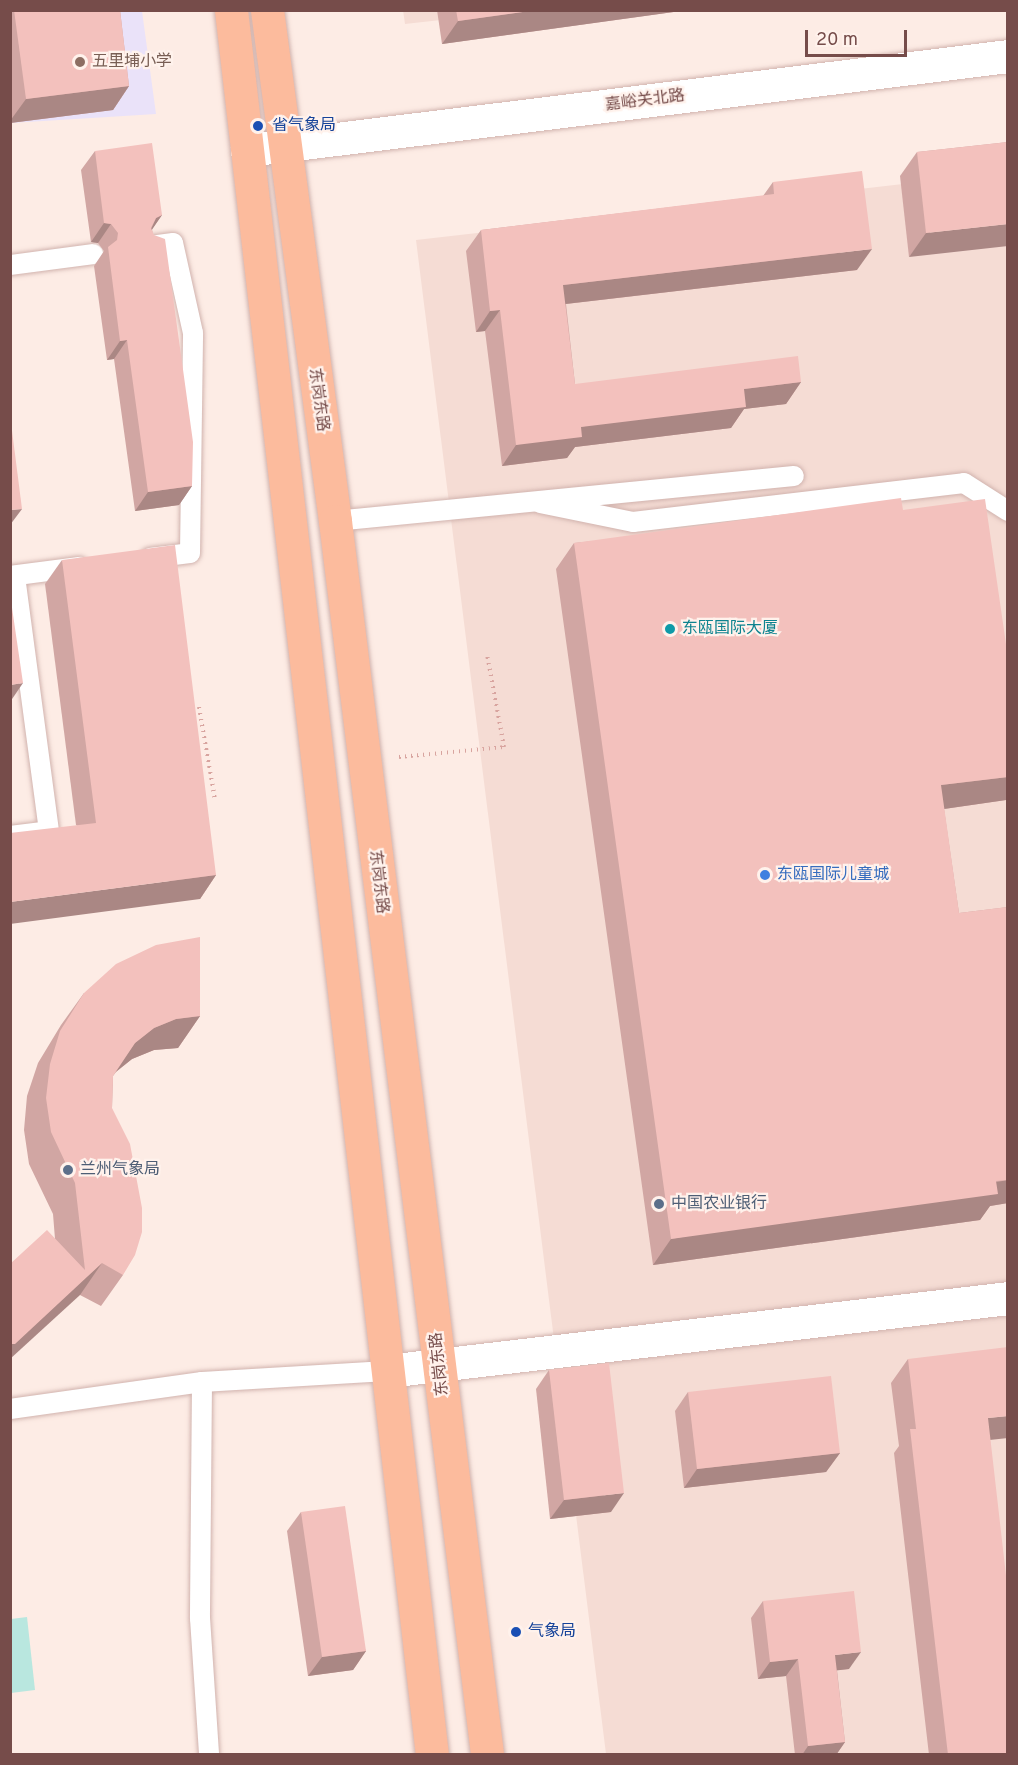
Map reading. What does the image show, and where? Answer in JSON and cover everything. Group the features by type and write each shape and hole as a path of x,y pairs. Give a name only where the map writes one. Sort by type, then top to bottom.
{"main road":[{"path":"231,10 432,1755"},
{"name":"东岗东路","path":"267,10 282,146 335,521 362,761 441,1365 487,1755"},
{"name":"嘉峪关北路","path":"247,150 1008,56"},
{"path":"387,1371 1008,1298"}],"lane":[{"path":"132,561 190,553 193,333 173,243 150,246"},
{"path":"10,265 93,254"},
{"path":"335,521 794,476"},
{"path":"540,502 633,522 964,483 1008,512"},
{"path":"10,836 49,831 13,576 97,565"},
{"path":"10,1409 202,1382 387,1371"},
{"path":"202,1382 200,1618 209,1755"}],"path":[{"path":"362,761 504,747 487,654"},
{"path":"199,707 215,800"}],"shaded area":[{"path":"403,10 522,11 405,24"},
{"name":"五里埔小学","path":"11,11 142,11 156,114 11,123"},
{"path":"1007,172 1007,1754 606,1754 416,240"}],"water":[{"path":"27,1617 35,1690 11,1693 11,1619"}],"building":[{"path":"14,10 120,10 129,86 26,99"},
{"path":"456,10 537,10 458,21"},
{"path":"1008,142 1008,224 926,233 917,152"},
{"path":"152,143 162,215 156,218 151,228 154,235 165,239 193,442 192,486 148,492 127,340 120,341 108,247 117,240 118,233 111,224 104,223 95,151"},
{"path":"862,171 872,249 563,285 575,384 798,356 801,382 744,389 746,407 581,427 582,437 516,445 500,310 490,311 481,230 774,194 773,182"},
{"path":"10,415 22,509 10,510"},
{"name":"东瓯国际儿童城","path":"901,498 903,510 985,499 1008,658 1008,777 941,785 959,913 1008,907 1008,1180 996,1181 998,1194 671,1239 574,543"},
{"path":"175,545 216,875 10,902 10,833 96,823 62,560"},
{"path":"10,594 23,683 10,685"},
{"name":"兰州气象局","path":"200,937 200,1016 176,1019 154,1028 135,1043 113,1076 112,1108 130,1144 142,1208 142,1232 135,1255 123,1275 102,1263 15,1344 10,1344 10,1264 47,1230 85,1270 75,1183 51,1132 46,1098 50,1064 60,1031 84,993 116,964 156,945"},
{"path":"1008,1347 1008,1416 988,1418 1008,1593 1008,1755 948,1755 910,1429 916,1429 908,1359"},
{"path":"609,1363 624,1493 564,1500 549,1370"},
{"path":"831,1376 840,1453 697,1469 688,1392"},
{"path":"345,1506 366,1651 322,1657 301,1512"},
{"path":"854,1591 861,1652 835,1655 845,1742 808,1746 798,1659 770,1662 763,1601"}],"place":[{"name":"五里埔小学","path":"80,62"},
{"name":"省气象局","path":"258,126"},
{"name":"东瓯国际大厦","path":"670,629"},
{"name":"东瓯国际儿童城","path":"765,875"},
{"name":"兰州气象局","path":"68,1170"},
{"name":"中国农业银行","path":"659,1204"},
{"name":"气象局","path":"516,1632"}]}
